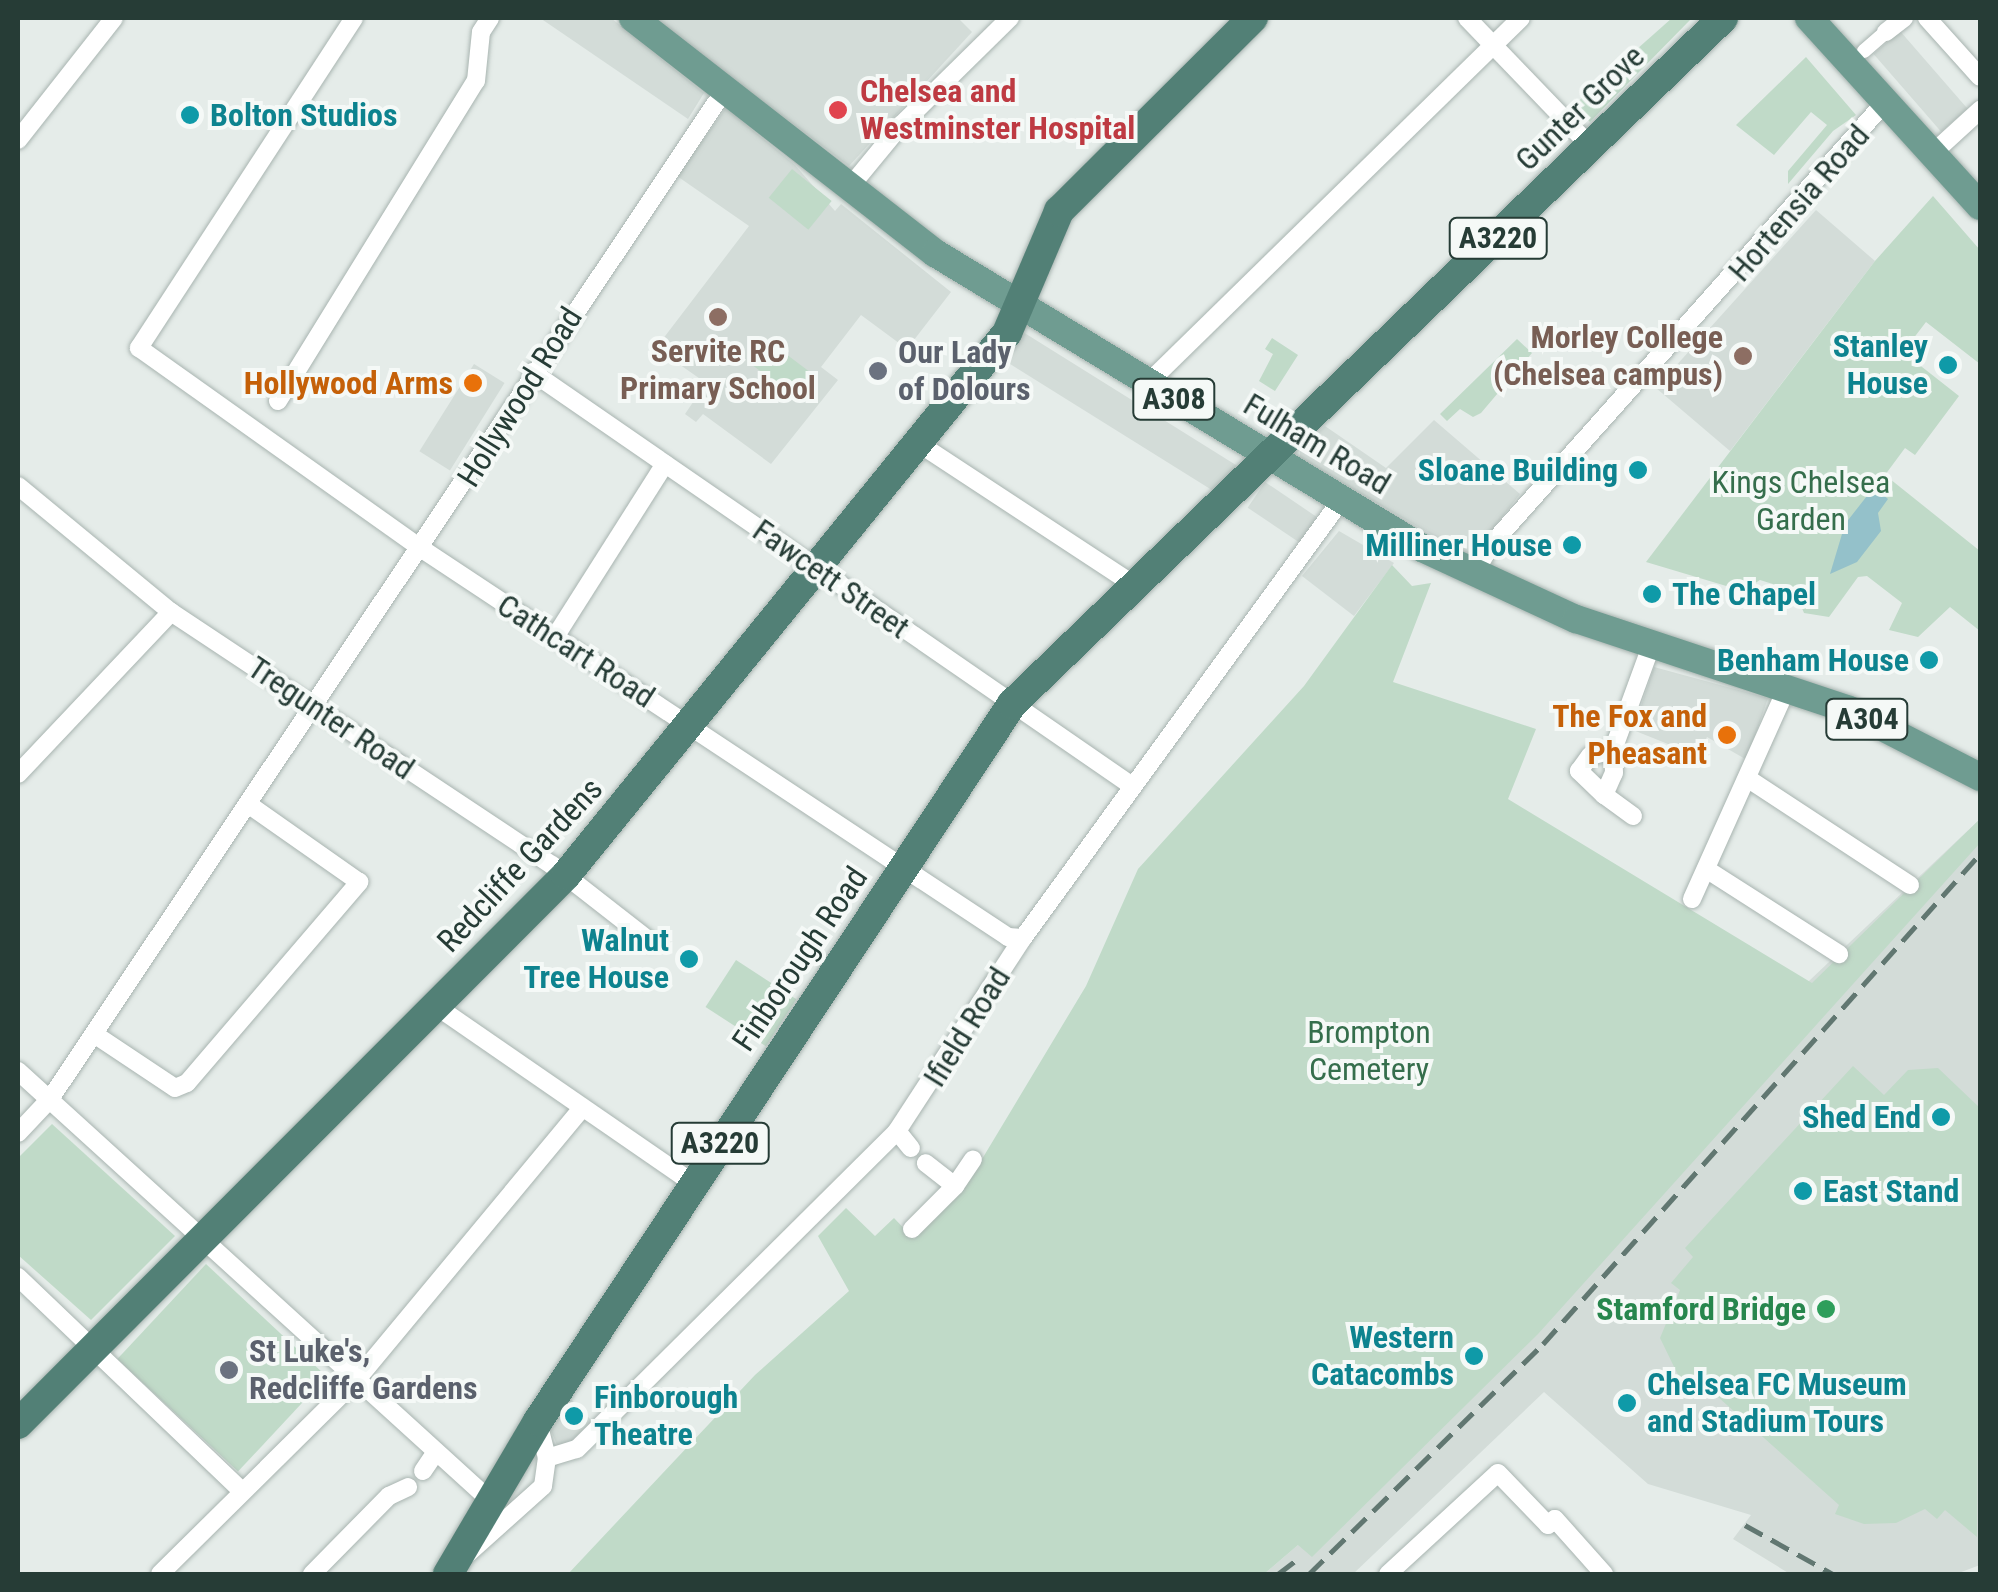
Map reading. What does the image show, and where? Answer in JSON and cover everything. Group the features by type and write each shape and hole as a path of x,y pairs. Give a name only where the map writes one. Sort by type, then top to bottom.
{"highway":[{"name":"Redcliffe Gardens","path":"18,1424 566,875 813,566 1007,333 1059,211 1254,18"},
{"name":"Gunter Grove","path":"1272,457 1723,18"},
{"name":"Finborough Road","path":"455,1567 538,1420 1012,704 1272,457"}],"main road":[{"name":"Fulham Road","path":"633,18 848,188 1020,306 1474,574 1651,646 1787,688 1865,718 1980,777"},
{"path":"1809,18 1980,206"}],"street":[{"path":"18,140 114,18"},
{"name":"Cathcart Road","path":"354,18 139,348 422,550 1008,936 1023,938"},
{"path":"278,401 476,81 480,32 490,18"},
{"path":"848,188 1010,18"},
{"path":"1467,18 1591,146"},
{"path":"1147,384 1521,18"},
{"path":"1864,51 1904,18"},
{"path":"1927,18 1980,77"},
{"name":"Hollywood Road","path":"18,1132 50,1100 422,550 532,372 726,88"},
{"name":"Hortensia Road","path":"1474,574 1490,546 1886,101"},
{"path":"1933,153 1980,110"},
{"name":"Fawcett Street","path":"532,372 1131,785"},
{"path":"918,443 1136,586"},
{"path":"555,637 665,464"},
{"name":"Tregunter Road","path":"18,486 170,612 566,875 650,942"},
{"name":"Ifield Road","path":"547,1458 577,1449 897,1131 1023,938 1342,499"},
{"path":"18,774 170,612"},
{"path":"1604,794 1614,773 1612,750 1651,646"},
{"path":"1692,899 1787,688"},
{"path":"1612,750 1590,756 1579,771 1633,816"},
{"path":"1747,778 1910,885"},
{"path":"94,1034 176,1088 188,1083 359,882 248,804"},
{"path":"1706,868 1839,954"},
{"path":"436,1006 692,1183"},
{"path":"18,1072 494,1504"},
{"path":"160,1574 358,1378 581,1109"},
{"path":"897,1131 911,1148"},
{"path":"912,1229 954,1186 973,1159"},
{"path":"926,1163 954,1186"},
{"path":"18,1277 242,1491"},
{"path":"538,1420 547,1458"},
{"path":"422,1471 436,1452"},
{"name":"Finborough Road","path":"455,1567 496,1536 544,1486 547,1458"},
{"path":"1388,1574 1498,1473 1548,1525 1555,1520 1604,1574"},
{"path":"312,1574 389,1496 408,1487"}],"shaded area":[{"path":"540,18 611,18 704,93 688,119"},
{"name":"Chelsea and Westminster Hospital","path":"652,18 958,18 972,32 849,166"},
{"path":"1900,31 1968,109 1941,132 1874,54"},
{"path":"726,108 795,165 835,211 841,204 951,292 907,349 861,315 821,367 838,380 771,464 703,414 696,422 685,414 706,383 656,348 749,226 677,176"},
{"name":"Morley College (Chelsea campus)","path":"1816,210 1875,261 1730,451 1656,388"},
{"path":"1023,332 1243,470 1225,499 1005,361"},
{"path":"474,364 505,383 450,470 419,451"},
{"path":"1434,420 1520,494 1471,557 1300,459 1300,450 1325,426 1386,468"},
{"path":"1265,482 1320,519 1302,545 1248,508"},
{"path":"1339,531 1394,563 1354,616 1302,576"},
{"path":"1654,667 1768,698 1747,760 1707,737 1698,756 1633,730"},
{"path":"1980,819 1980,1565 1956,1574 1790,1574 1733,1539 1751,1515 1648,1484 1544,1392 1353,1574 1264,1574 1298,1545 1810,980"},
{"path":"567,1395 592,1421 568,1445 557,1445 549,1426"}],"green space":[{"path":"1672,18 1690,20 1590,122 1574,105"},
{"path":"1806,57 1856,115 1833,131 1788,184 1788,171 1827,125 1811,112 1774,155 1736,125"},
{"path":"792,169 832,201 808,230 769,198"},
{"name":"Kings Chelsea Garden","path":"1933,196 1980,250 1980,364 1926,322 1903,352 1959,396 1915,455 1905,448 1885,475 1980,551 1980,631 1950,607 1918,637 1889,630 1902,603 1867,576 1858,577 1829,617 1804,613 1795,591 1760,580 1743,591 1646,562 1875,261"},
{"path":"1272,338 1298,355 1275,391 1259,381 1273,354 1265,349"},
{"path":"1517,339 1532,353 1481,413 1473,417 1460,409 1447,421 1440,414"},
{"path":"770,342 818,378 800,401 753,365"},
{"name":"Brompton Cemetery","path":"1392,565 1412,586 1431,583 1393,682 1536,729 1508,799 1812,983 1980,819 1980,843 1538,1334 1312,1557 1298,1545 1264,1574 568,1574 755,1375 849,1291 818,1236 846,1208 875,1236 894,1218 914,1239 964,1189 1086,986 1138,869 1304,686"},
{"path":"736,960 796,999 766,1046 706,1007"},
{"name":"Stamford Bridge","path":"1853,1066 1884,1095 1908,1070 1938,1068 1980,1108 1977,1537 1945,1510 1937,1519 1925,1509 1896,1523 1864,1524 1835,1514 1839,1505 1718,1397 1693,1376 1685,1384 1680,1379 1660,1338 1680,1290 1671,1283 1693,1257 1685,1248"},
{"path":"52,1124 175,1236 91,1320 18,1255 18,1158"},
{"path":"206,1264 327,1377 238,1472 117,1359"}],"water":[{"path":"1874,487 1888,499 1878,513 1881,531 1857,562 1830,574 1845,524"}],"railway":[{"path":"1309,1574 1543,1344 1980,854"},
{"path":"1745,1525 1833,1574"},
{"path":"1278,1574 1295,1561"}],"place":[{"name":"Chelsea and Westminster Hospital","path":"838,110"},
{"name":"Bolton Studios","path":"190,115"},
{"name":"Servite RC Primary School","path":"718,317"},
{"name":"Morley College (Chelsea campus)","path":"1743,356"},
{"name":"Stanley House","path":"1948,365"},
{"name":"Our Lady of Dolours","path":"878,371"},
{"name":"Hollywood Arms","path":"473,383"},
{"name":"Sloane Building","path":"1638,470"},
{"name":"Milliner House","path":"1572,545"},
{"name":"The Chapel","path":"1652,594"},
{"name":"Benham House","path":"1929,660"},
{"name":"The Fox and Pheasant","path":"1727,735"},
{"name":"Walnut Tree House","path":"689,959"},
{"name":"Shed End","path":"1941,1117"},
{"name":"East Stand","path":"1803,1191"},
{"name":"Stamford Bridge","path":"1826,1309"},
{"name":"Western Catacombs","path":"1474,1356"},
{"name":"St Luke's, Redcliffe Gardens","path":"229,1370"},
{"name":"Chelsea FC Museum and Stadium Tours","path":"1627,1403"},
{"name":"Finborough Theatre","path":"574,1416"}]}
